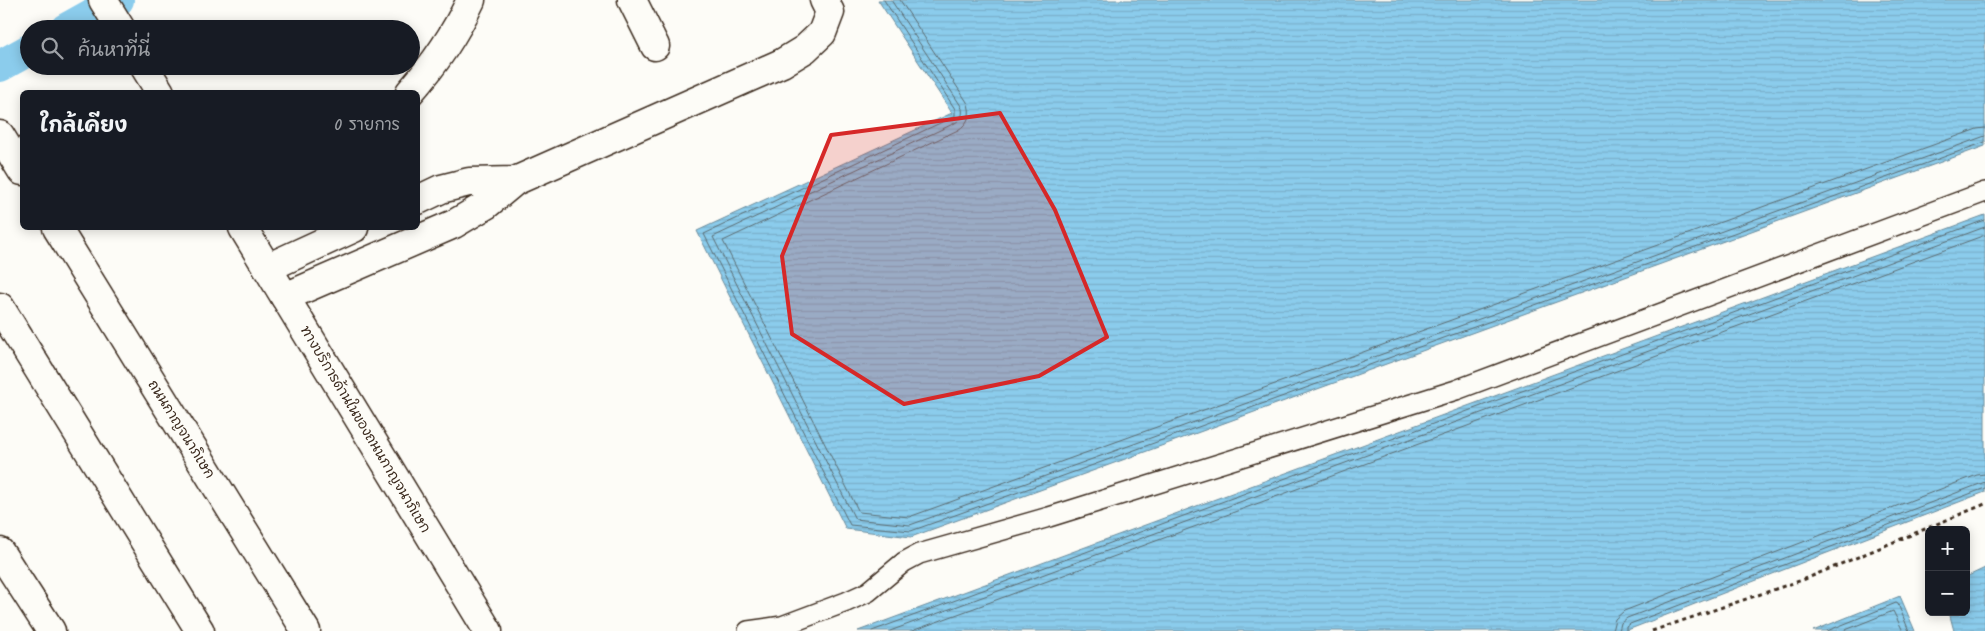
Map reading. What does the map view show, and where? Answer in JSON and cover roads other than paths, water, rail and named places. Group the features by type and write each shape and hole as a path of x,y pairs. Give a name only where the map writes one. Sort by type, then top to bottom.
{"main road":[{"path":"103,0 115,20"},
{"path":"412,90 432,68 458,28 471,0"},
{"path":"632,0 655,46"},
{"path":"285,297 454,224 486,205 515,181 782,63 805,49 822,33 830,12 824,0"},
{"path":"150,75 159,90"},
{"path":"0,134 20,168"},
{"path":"420,199 441,190 469,182 515,181"},
{"name":"ถนนกาญจนาภิเษก","path":"58,230 306,631"},
{"name":"ทางบริการด้านในของถนนกาญจนาภิเษก","path":"244,230 488,631"},
{"path":"267,268 350,230"},
{"path":"0,307 200,631"},
{"path":"0,552 51,631"}],"lane":[{"path":"748,631 782,626 846,602 868,592 904,562 920,554 1049,517 1456,390 1985,192"}],"water":[{"path":"878,0 1985,0 1985,146 911,537 846,529 697,231 952,113"},
{"path":"1985,215 1985,492 1625,631 858,631"},
{"path":"1985,568 1985,631 1954,631 1950,616 1970,616 1970,575"},
{"path":"1900,596 1915,631 1813,631"}],"waterway":[{"path":"82,20 118,0"},
{"path":"0,66 20,55"}]}
